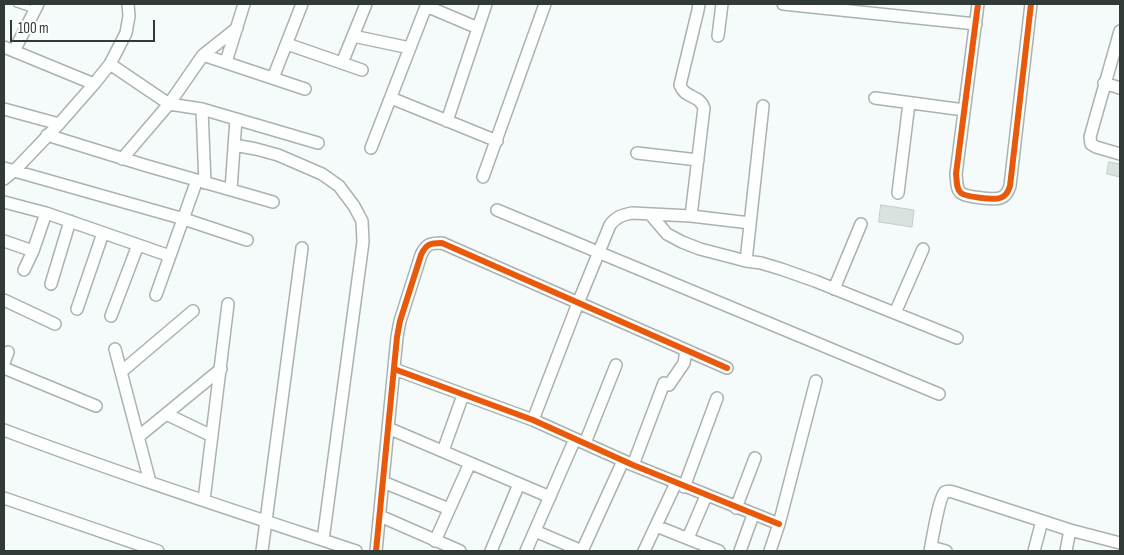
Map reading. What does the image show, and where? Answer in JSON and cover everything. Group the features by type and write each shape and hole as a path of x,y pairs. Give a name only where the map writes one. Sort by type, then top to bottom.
{"street":[{"path":"4,179 9,170 58,124 110,64 126,33 129,16 128,4"},
{"path":"226,62 244,4"},
{"path":"273,78 302,4"},
{"path":"342,63 366,4"},
{"path":"447,121 486,4"},
{"path":"483,177 545,4"},
{"path":"691,216 704,108 702,102 682,91 680,85 699,4"},
{"path":"718,36 722,4"},
{"path":"784,4 888,9 976,24"},
{"path":"978,4 956,174 957,185 961,193 967,196 996,199 1007,193 1010,186 1031,4"},
{"path":"371,148 426,5 478,28"},
{"path":"37,7 9,49 94,84"},
{"path":"122,159 169,104 203,55 237,28"},
{"path":"1120,31 1090,137 1091,144 1096,147 1120,154"},
{"path":"353,36 410,48"},
{"path":"286,44 362,70"},
{"path":"203,55 305,89"},
{"path":"110,64 169,104 202,109 318,143"},
{"path":"1104,83 1120,88"},
{"path":"391,98 496,141"},
{"path":"875,98 964,110"},
{"path":"898,193 909,103"},
{"path":"746,261 763,106"},
{"path":"4,108 58,124"},
{"path":"156,295 184,219 201,182 202,109"},
{"path":"231,190 236,119"},
{"path":"47,135 122,159 273,202"},
{"path":"234,146 278,156 322,174 339,186 354,206 362,221 363,242 323,540"},
{"path":"637,152 698,160"},
{"path":"9,170 184,219 247,240"},
{"path":"4,202 46,213 170,256"},
{"path":"497,210 939,394"},
{"path":"24,270 33,251 46,213"},
{"path":"533,420 578,303 610,225 615,218 632,213 691,216 750,223"},
{"path":"650,214 667,234 675,239 700,249 781,268 957,338"},
{"path":"51,284 70,221"},
{"path":"834,288 860,224"},
{"path":"77,308 103,233"},
{"path":"4,241 33,251"},
{"path":"376,551 397,337 400,321 421,255 424,248 433,243 442,244 727,368"},
{"path":"111,316 138,245"},
{"path":"262,551 302,248"},
{"path":"896,313 923,249"},
{"path":"4,300 55,324"},
{"path":"204,500 228,304"},
{"path":"121,372 193,311"},
{"path":"115,349 150,482"},
{"path":"535,531 582,551 628,463 666,384 684,363 686,350"},
{"path":"4,363 8,352"},
{"path":"526,551 550,497 580,441 616,365"},
{"path":"4,368 96,406"},
{"path":"138,437 220,369"},
{"path":"394,369 533,420 706,496 779,524"},
{"path":"770,551 779,524 816,381"},
{"path":"443,451 464,395"},
{"path":"644,551 680,485 717,398"},
{"path":"166,414 212,436"},
{"path":"388,428 550,497"},
{"path":"4,430 150,482 356,551"},
{"path":"736,508 755,458"},
{"path":"435,541 470,463"},
{"path":"383,482 449,509"},
{"path":"491,551 519,484"},
{"path":"946,551 930,549 942,497 944,492 947,491 1070,530 1120,543"},
{"path":"688,538 706,496"},
{"path":"4,498 158,551"},
{"path":"740,551 753,515"},
{"path":"380,516 460,551"},
{"path":"1034,551 1042,521"},
{"path":"656,526 719,551"},
{"path":"1066,551 1070,530"}],"lane":[{"path":"17,4 37,7"}],"building":[{"path":"1109,162 1120,164 1120,177 1107,174"},
{"path":"881,205 914,210 912,227 879,222"}],"cycle path":[{"path":"978,4 956,174 957,187 961,193 992,199 1004,196 1010,186 1031,4"},
{"path":"376,551 397,337 400,321 421,255 429,245 442,243 727,368"},
{"path":"394,369 533,420 633,465 779,524"}]}
